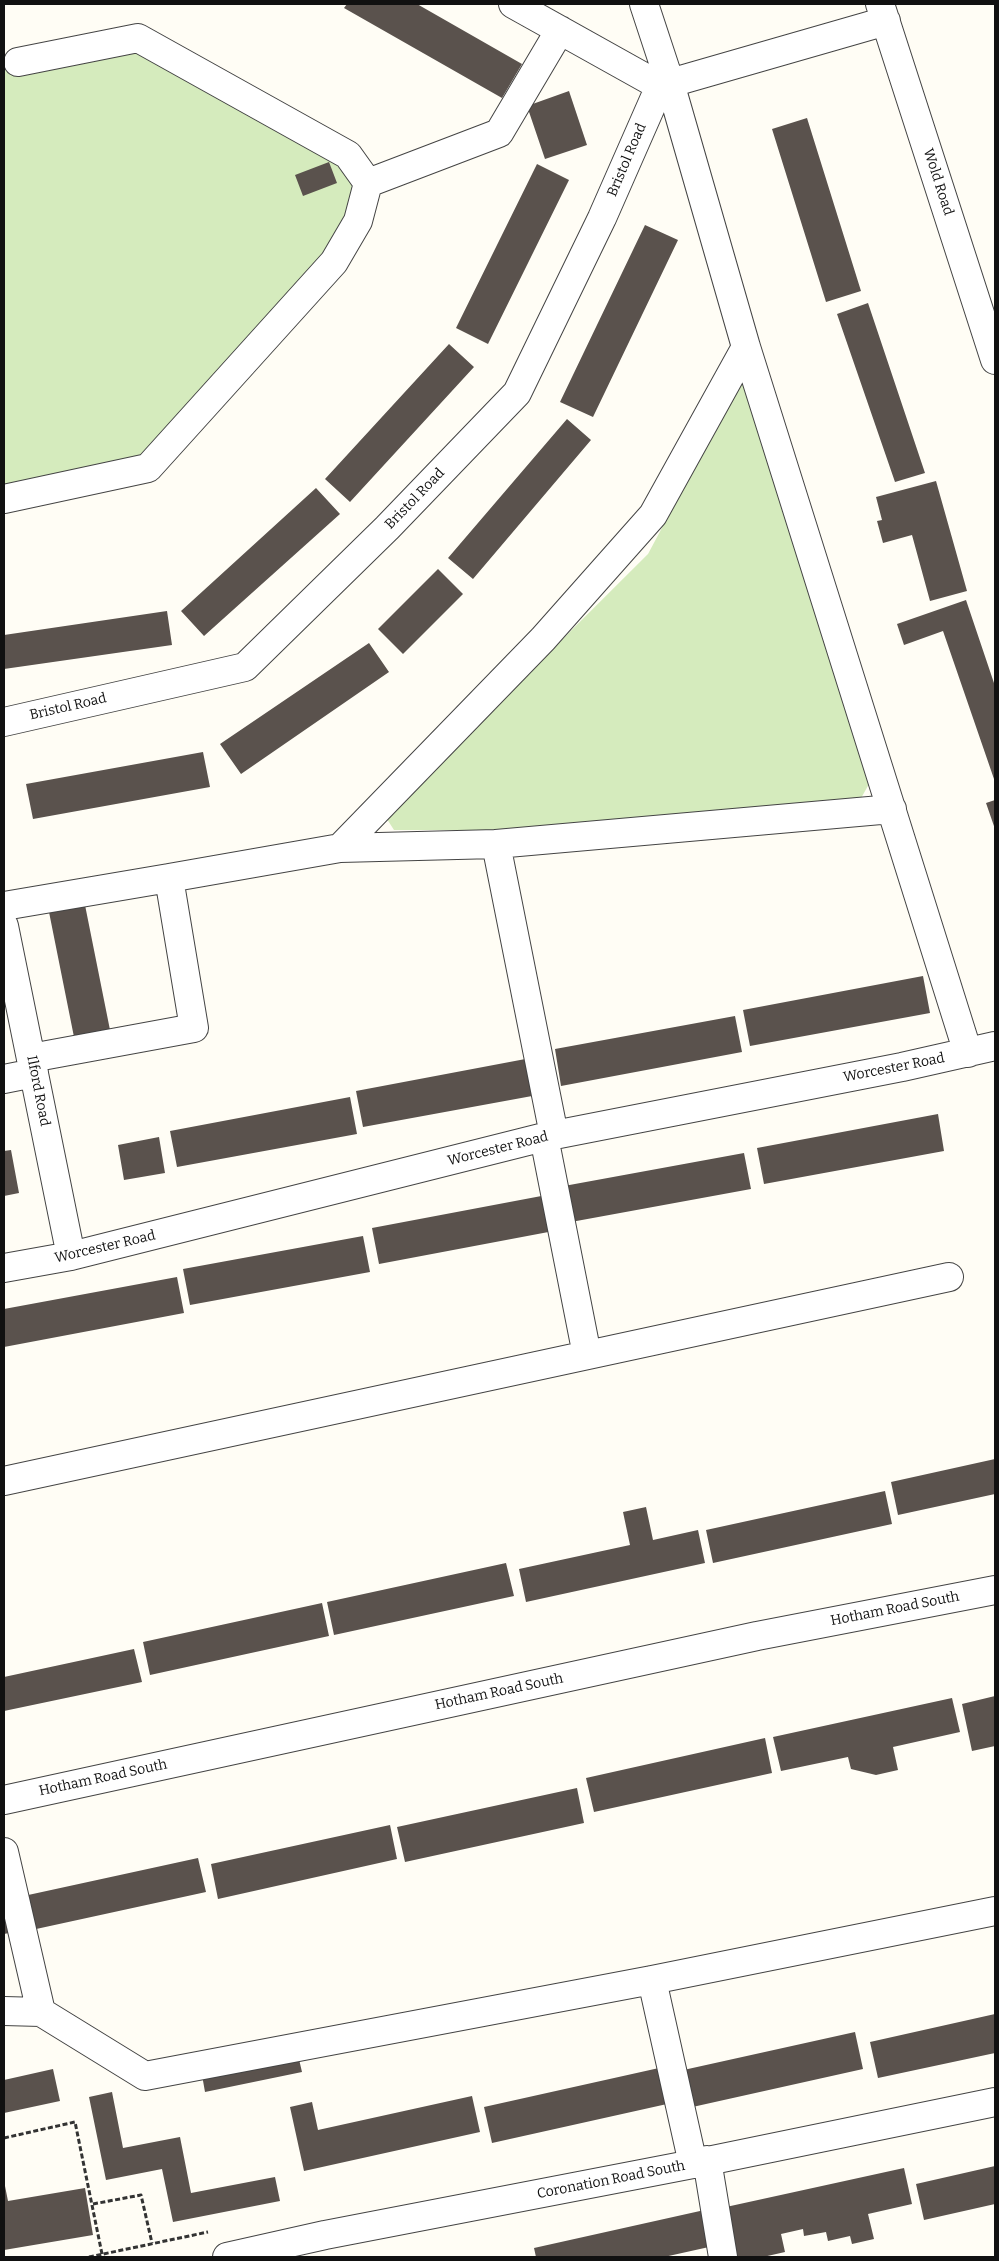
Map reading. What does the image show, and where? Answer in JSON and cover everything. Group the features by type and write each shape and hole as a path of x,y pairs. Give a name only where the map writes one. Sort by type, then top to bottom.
{"street":[{"path":"513,4 665,84 883,12"},
{"path":"644,4 665,84 746,347 968,1053"},
{"name":"Wold Road","path":"883,12 995,360"},
{"path":"368,183 499,133 560,30"},
{"path":"18,62 138,38 348,155 368,183"},
{"name":"Bristol Road","path":"4,722 246,667 387,528 517,393 665,84"},
{"path":"4,499 148,468 334,262 358,221 368,183"},
{"path":"340,848 543,639 653,515 746,347"},
{"path":"4,906 340,848 496,844 892,809"},
{"path":"496,844 587,1355"},
{"path":"4,1079 33,1066 194,1028 169,878"},
{"name":"Ilford Road","path":"4,926 71,1256"},
{"name":"Worcester Road","path":"4,1268 71,1256 549,1136 968,1053 995,1046"},
{"path":"4,1481 949,1277"},
{"name":"Hotham Road South","path":"4,1800 757,1636 995,1590"},
{"path":"4,1852 41,2012"},
{"path":"4,2011 41,2012 145,2076 652,1980 995,1911"},
{"path":"652,1980 723,2257"},
{"name":"Coronation Road South","path":"227,2257 325,2235 995,2102"}],"path":[{"path":"4,2138 75,2122 102,2254"},
{"path":"93,2204 141,2195 152,2243"}],"green space":[{"path":"136,50 340,160 358,193 313,274 137,465 4,488 4,69"},
{"path":"742,378 869,784 860,800 840,806 487,830 394,830 385,816 648,554"}],"building":[{"path":"347,4 417,4 522,64 502,98 344,8"},
{"path":"569,91 587,145 545,159 527,106"},
{"path":"807,118 861,291 826,302 772,129"},
{"path":"329,162 337,183 303,196 295,175"},
{"path":"537,164 569,180 488,344 456,328"},
{"path":"645,225 678,240 593,417 560,402"},
{"path":"868,303 925,473 895,482 837,314"},
{"path":"449,344 474,367 350,502 325,479"},
{"path":"567,419 591,440 473,579 448,558"},
{"path":"936,481 967,591 930,601 912,535 883,543 877,521 882,520 876,497"},
{"path":"316,488 340,514 204,636 181,611"},
{"path":"438,569 463,594 403,654 378,629"},
{"path":"966,600 995,686 995,779 943,631 904,645 897,624"},
{"path":"167,611 172,645 4,669 4,635"},
{"path":"369,643 389,672 241,774 220,744"},
{"path":"203,752 210,787 33,819 26,784"},
{"path":"995,800 995,829 986,803"},
{"path":"85,905 111,1035 75,1042 49,912"},
{"path":"923,976 930,1013 750,1046 743,1010"},
{"path":"735,1016 742,1052 561,1086 555,1049"},
{"path":"536,1057 543,1094 363,1127 356,1091"},
{"path":"350,1097 357,1134 177,1167 170,1131"},
{"path":"938,1114 944,1151 764,1184 757,1148"},
{"path":"159,1137 165,1173 124,1180 118,1145"},
{"path":"11,1150 19,1193 4,1196 4,1151"},
{"path":"744,1153 751,1189 571,1222 564,1186"},
{"path":"552,1194 559,1230 379,1264 372,1228"},
{"path":"363,1236 370,1272 190,1305 183,1269"},
{"path":"177,1277 184,1313 4,1347 4,1309"},
{"path":"995,1459 995,1494 898,1515 891,1482"},
{"path":"885,1491 892,1524 713,1563 706,1530"},
{"path":"646,1507 653,1540 698,1530 705,1563 526,1602 519,1569 630,1545 623,1512"},
{"path":"506,1563 514,1596 334,1635 327,1602"},
{"path":"322,1603 329,1636 150,1675 143,1642"},
{"path":"134,1649 142,1682 4,1711 4,1677"},
{"path":"995,1696 995,1746 972,1751 962,1704"},
{"path":"952,1698 960,1732 893,1747 898,1770 876,1775 851,1769 848,1757 781,1771 773,1737"},
{"path":"765,1738 772,1773 594,1812 586,1778"},
{"path":"577,1788 584,1823 405,1862 397,1827"},
{"path":"390,1825 397,1859 218,1899 211,1864"},
{"path":"198,1858 206,1892 27,1931 19,1897"},
{"path":"4,1908 9,1933 4,1934"},
{"path":"995,2014 995,2053 878,2078 870,2042"},
{"path":"855,2032 863,2069 688,2108 679,2071"},
{"path":"298,2055 302,2072 205,2092 202,2075"},
{"path":"659,2068 667,2104 492,2143 484,2107"},
{"path":"53,2069 60,2101 4,2113 4,2080"},
{"path":"112,2092 123,2148 180,2137 191,2193 275,2177 280,2201 173,2222 162,2169 106,2180 89,2097"},
{"path":"472,2096 480,2132 304,2171 290,2107 312,2102 318,2130"},
{"path":"995,2166 995,2204 924,2220 916,2184"},
{"path":"904,2168 912,2204 868,2214 874,2239 852,2244 850,2236 828,2241 826,2232 804,2236 803,2229 781,2234 785,2252 763,2257 737,2257 726,2207"},
{"path":"4,2186 8,2201 85,2188 93,2235 4,2250"},
{"path":"709,2209 718,2245 664,2257 536,2257 534,2248"}]}
